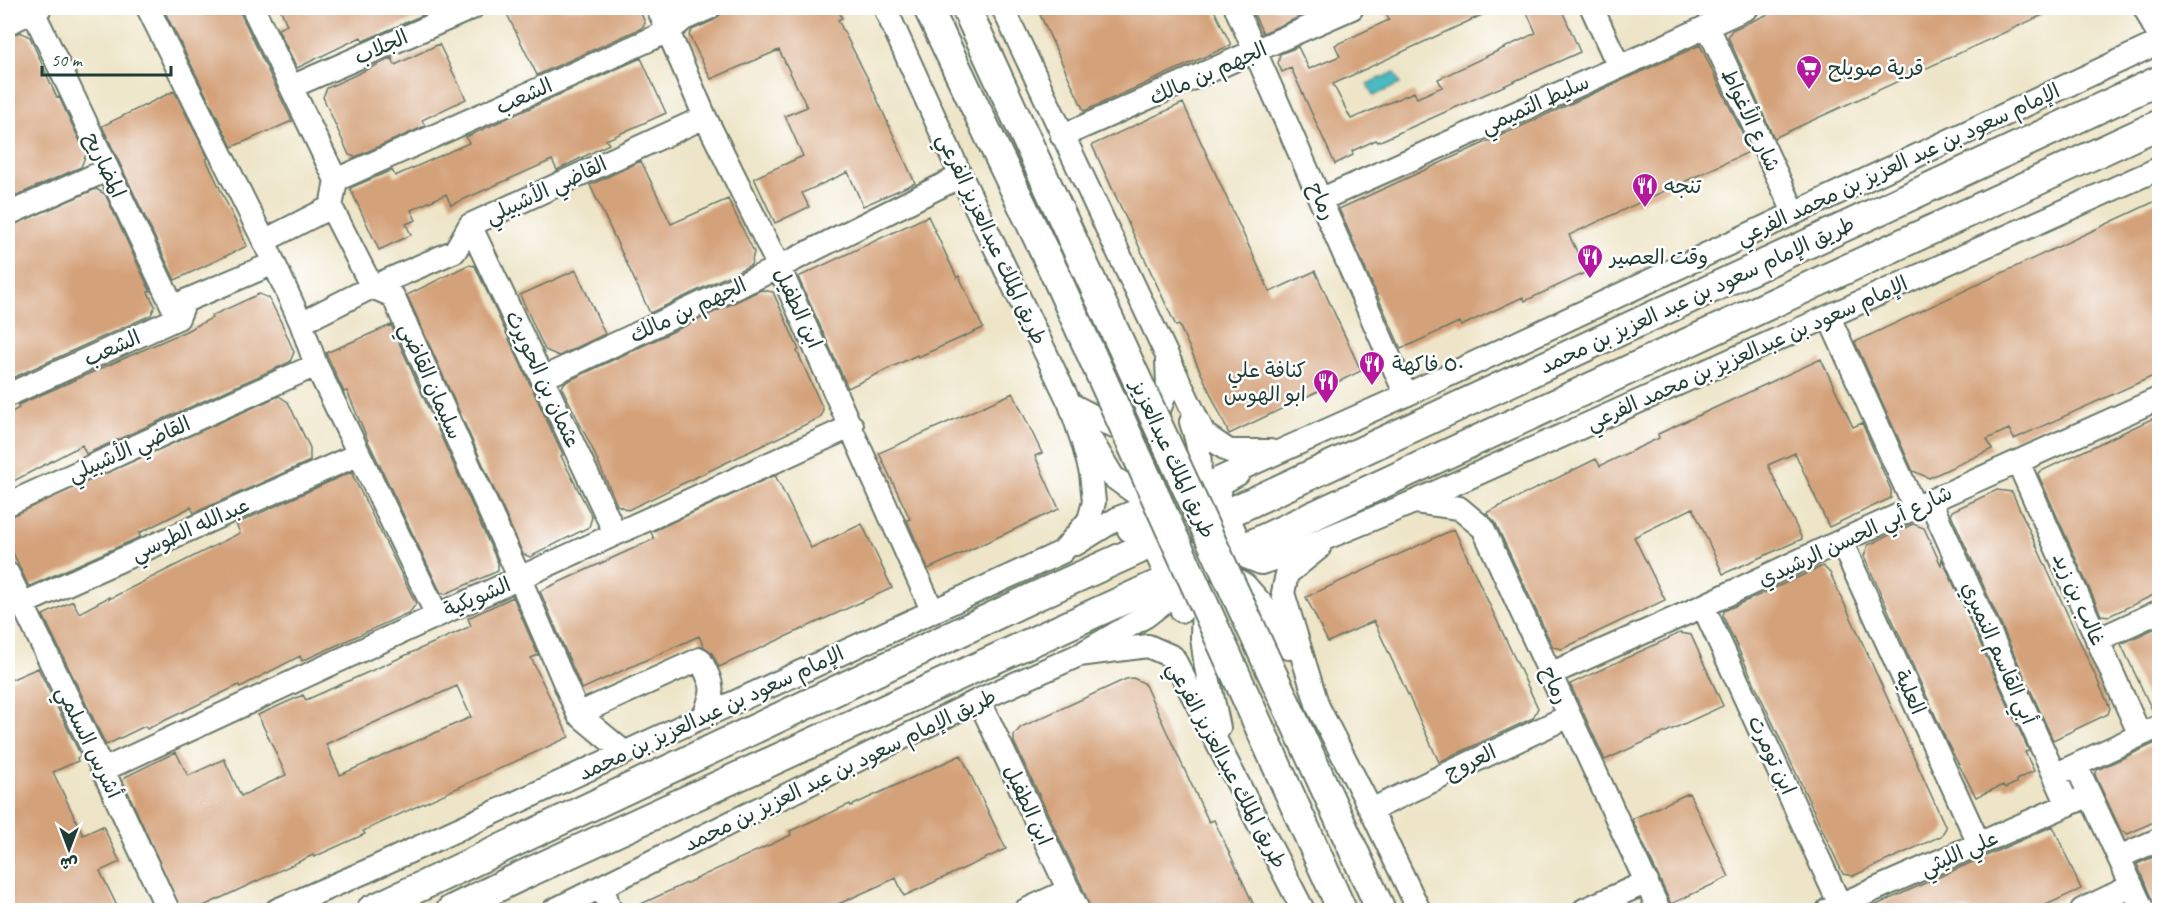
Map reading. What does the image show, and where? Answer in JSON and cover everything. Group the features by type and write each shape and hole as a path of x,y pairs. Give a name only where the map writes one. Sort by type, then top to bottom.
{"main road":[{"name":"طريق الملك عبدالعزيز","path":"927,8 1055,274 1342,910"},
{"name":"طريق الملك عبدالعزيز","path":"966,8 1381,910"},
{"name":"طريق الإمام سعود بن عبد العزيز بن محمد","path":"1235,510 2155,78"},
{"name":"طريق الإمام سعود بن عبد العزيز بن محمد","path":"1250,545 2160,124"},
{"name":"الإمام سعود بن عبدالعزيز بن محمد","path":"371,910 1138,550"},
{"path":"451,910 1154,586"}],"street":[{"path":"148,8 264,241 301,323 316,366 437,615"},
{"path":"253,8 336,180 331,207 264,241"},
{"name":"الجلاب","path":"291,87 472,8"},
{"name":"ابن الطفيل","path":"658,8 705,117 779,267 852,426 933,612"},
{"name":"الشعب","path":"336,180 669,31 684,19 709,8"},
{"name":"طريق الملك عبدالعزيز الفرعي","path":"885,8 961,176 1070,404 1090,473"},
{"path":"1003,8 1204,434 1229,451 1277,451"},
{"name":"رماح","path":"1236,8 1257,51 1406,394"},
{"name":"الجهم بن مالك","path":"1062,136 1352,8"},
{"path":"1592,8 1619,67"},
{"name":"سليط التميمي","path":"1322,199 1748,8"},
{"path":"2145,8 2160,41"},
{"path":"8,23 36,9"},
{"name":"المضاريح","path":"36,9 107,170 178,318"},
{"name":"شارع الأغواط","path":"1708,27 1794,212"},
{"name":"الإمام سعود بن عبد العزيز بن محمد الفرعي","path":"1277,451 1406,394 2160,41"},
{"name":"القاضي الأشبيلي","path":"301,323 372,287 455,251 470,225 705,117"},
{"name":"الإمام سعود بن عبدالعزيز بن محمد الفرعي","path":"1334,536 2160,168"},
{"path":"8,214 107,170"},
{"name":"الجهم بن مالك","path":"543,378 779,267 961,176"},
{"name":"سليمان القاضي","path":"331,207 372,287 393,296 578,714 626,753"},
{"name":"عثمان بن الحويرث","path":"470,225 615,533"},
{"name":"الشعب","path":"8,395 178,318 185,301 273,264"},
{"name":"أبي القاسم النميري","path":"1829,317 1923,504 2068,805"},
{"path":"1070,404 1114,427 1139,427 1145,424 1155,418 1168,385 1166,350"},
{"path":"1166,350 1200,448 1208,482 1207,504 1195,552 1192,595 1182,611"},
{"name":"القاضي الأشبيلي","path":"8,504 316,366"},
{"name":"شارع أبي الحسن الرشيدي","path":"1550,674 2160,398"},
{"path":"1070,404 1113,477 1152,505 1195,552 1252,574 1273,573"},
{"name":"الشويكية","path":"103,770 852,426"},
{"path":"1062,552 1118,518 1277,451"},
{"path":"1277,451 1222,483 1219,497 1246,557 1261,563 1334,536"},
{"name":"عبدالله الطوسي","path":"22,604 359,454"},
{"name":"غالب بن زيد","path":"2018,462 2097,639 2150,730"},
{"name":"الإمام سعود بن عبدالعزيز بن محمد","path":"278,910 1062,552 1089,520 1094,502 1090,473"},
{"name":"رماح","path":"1414,502 1459,508 1483,528 1659,910"},
{"path":"1118,518 1142,519 1195,552 1245,585 1275,619 1419,910"},
{"path":"1062,552 1125,530 1137,531 1148,535 1171,586 1164,602 1146,616 1079,655"},
{"path":"1079,655 1165,621 1182,611 1273,573 1334,536"},
{"path":"1318,707 1283,593 1287,574 1334,536"},
{"name":"العلية","path":"1841,541 1979,844"},
{"path":"1195,552 1203,602 1202,638 1206,667 1225,756"},
{"name":"أشرس السلمي","path":"8,574 168,910"},
{"name":"ابن تومرت","path":"1703,606 1834,908"},
{"path":"2097,639 2160,611"},
{"name":"طريق الملك عبدالعزيز الفرعي","path":"1131,650 1148,646 1173,657 1303,910"},
{"name":"طريق الإمام سعود بن عبد العزيز بن محمد","path":"554,910 603,888 979,700 1079,655 1131,650"},
{"path":"1225,756 1218,682 1234,662 1246,654 1268,652 1284,658 1318,707"},
{"path":"578,714 700,659 713,692 704,717"},
{"name":"ابن الطفيل","path":"979,700 1073,900"},
{"name":"العروج","path":"1371,810 1569,716"},
{"path":"2054,775 2150,730"},
{"path":"2076,765 2143,910"},
{"name":"علي الليثي","path":"1834,908 2090,795"},
{"path":"2119,857 2160,839"},
{"path":"354,910 433,882"},
{"path":"1584,910 1647,882"},
{"path":"2082,910 2132,886"},
{"path":"603,888 610,910"},
{"path":"1026,910 1073,900"}],"water":[{"path":"1395,72 1400,84 1373,96 1367,84"}],"building":[{"path":"163,8 238,8 292,121 232,147"},
{"path":"280,8 439,8 363,41 361,37 297,68 278,29 287,25"},
{"path":"504,8 639,8 645,23 642,28 537,75"},
{"path":"736,8 837,8 842,18 838,20 868,79 915,183 863,206 848,172 802,193 809,207 775,223 754,178 803,156 785,116 807,107 779,50 711,79 689,35 692,30"},
{"path":"1037,8 1213,8 1231,45 1084,111"},
{"path":"1251,8 1320,8 1263,33"},
{"path":"1387,8 1497,8 1333,84 1351,119 1414,92 1417,98 1442,87 1438,79 1536,33 1525,8 1561,8 1580,52 1378,142 1376,140 1352,151 1353,155 1335,164 1291,68 1282,72 1278,63 1280,54 1298,47 1309,69 1340,56 1335,45 1389,20 1386,13 1389,12"},
{"name":"قرية صويلح","path":"1782,8 2058,8 1774,138 1728,37 1732,30"},
{"path":"20,32 30,37 57,98 59,97 86,154 81,167 8,199 8,37"},
{"path":"439,44 466,99 422,120 425,126 355,157 349,155 323,97 327,88 392,58 395,65"},
{"path":"1700,45 1751,151 1569,235 1587,272 1525,301 1523,297 1461,326 1459,322 1401,349 1339,209"},
{"path":"641,58 666,113 606,140 609,144 557,170 552,160 451,205 446,194 411,210 416,220 406,224 411,235 379,250 350,188 392,170 395,176 469,143 466,137"},
{"path":"174,91 208,158 206,159 247,246 175,280 102,126"},
{"path":"1183,103 1270,292 1315,271 1361,371 1229,434 1092,145"},
{"path":"641,161 671,224 728,199 754,252 751,265 650,313 590,185"},
{"path":"96,189 105,194 150,291 148,292 155,306 151,315 8,380 8,227"},
{"path":"2160,199 2160,373 2014,439 2009,429 1987,439 1992,449 1929,478 1913,471 1855,342"},
{"path":"928,216 983,328 918,357 917,355 848,388 798,277"},
{"path":"468,265 475,266 563,455 561,456 592,517 589,527 530,557 523,554 407,295"},
{"path":"576,270 605,334 559,356 545,350 520,295"},
{"path":"761,290 773,292 823,409 821,417 628,510 617,505 562,388 564,383"},
{"path":"259,294 269,298 282,324 294,352 290,362 86,454 82,445 8,484 8,414 19,408 18,405 186,331 212,318 211,316"},
{"path":"391,325 498,563 498,571 445,594 441,593 369,443 347,391 344,392 326,353"},
{"path":"1821,359 1853,427 1862,423 1891,490 1891,498 1829,527 1795,453 1768,465 1802,539 1723,574 1693,508 1634,537 1665,600 1562,649 1553,647 1495,522 1486,513 1596,459 1600,466 1659,438 1658,434"},
{"path":"1013,393 1042,453 1035,456 1059,509 928,569 907,520 910,519 879,453"},
{"path":"279,396 288,402 310,448 310,461 194,513 191,507 139,533 140,537 28,585 8,542 8,517"},
{"path":"2160,415 2160,592 2109,616 2101,615 2038,474"},
{"path":"351,472 416,604 410,612 302,661 300,656 240,687 239,685 147,729 145,726 106,745 43,615 73,601 79,613 240,533 236,524"},
{"path":"775,475 811,548 862,524 892,588 719,667 699,636 582,689 540,591 654,539 651,532"},
{"path":"1997,490 2012,492 2110,708 2108,714 2053,740 1951,514 1952,511"},
{"path":"1913,524 1924,528 1941,565 1942,559 2029,751 2025,752 2034,771 2005,788 2003,785 1976,797 1947,742 1864,556 1868,545"},
{"path":"1454,529 1538,708 1533,718 1439,762 1374,621 1328,642 1306,597"},
{"path":"1823,566 1830,573 1946,828 1941,836 1853,876 1843,874 1723,616 1724,611"},
{"path":"513,597 538,655 531,658 569,737 363,831 365,834 314,857 313,855 195,910 181,910 123,781 125,777 176,752 188,776 224,759 241,796 286,775 258,715 303,695 306,700 471,626 468,618","holes":["457,686 471,717 340,775 326,744"]},
{"path":"2160,626 2160,713 2154,714 2121,644"},
{"path":"1680,633 1691,635 1723,706 1605,760 1570,684"},
{"path":"38,668 81,756 77,758 78,761 53,772 83,835 103,826 120,862 100,871 119,910 8,910 8,681"},
{"path":"1133,678 1144,683 1209,822 1214,820 1256,910 1091,910 1014,742 1014,735 1021,727 1126,679"},
{"path":"2160,741 2160,819 2128,834 2121,831 2095,775 2097,770"},
{"path":"961,755 1006,849 904,896 896,878 825,910 628,910 791,835 790,831 850,804 851,806"},
{"path":"1689,793 1729,877 1671,904 1632,819"},
{"path":"2053,826 2081,889 2035,910 1865,910"},
{"path":"2160,854 2160,910 2156,910 2137,864"}],"place":[{"name":"قرية صويلح","path":"1809,91"},
{"name":"تنجه","path":"1645,209"},
{"name":"وقت العصير","path":"1590,280"},
{"name":"٥٠ فاكهة","path":"1372,387"},
{"name":"كنافة علي ابو الهوس","path":"1326,405"}]}
